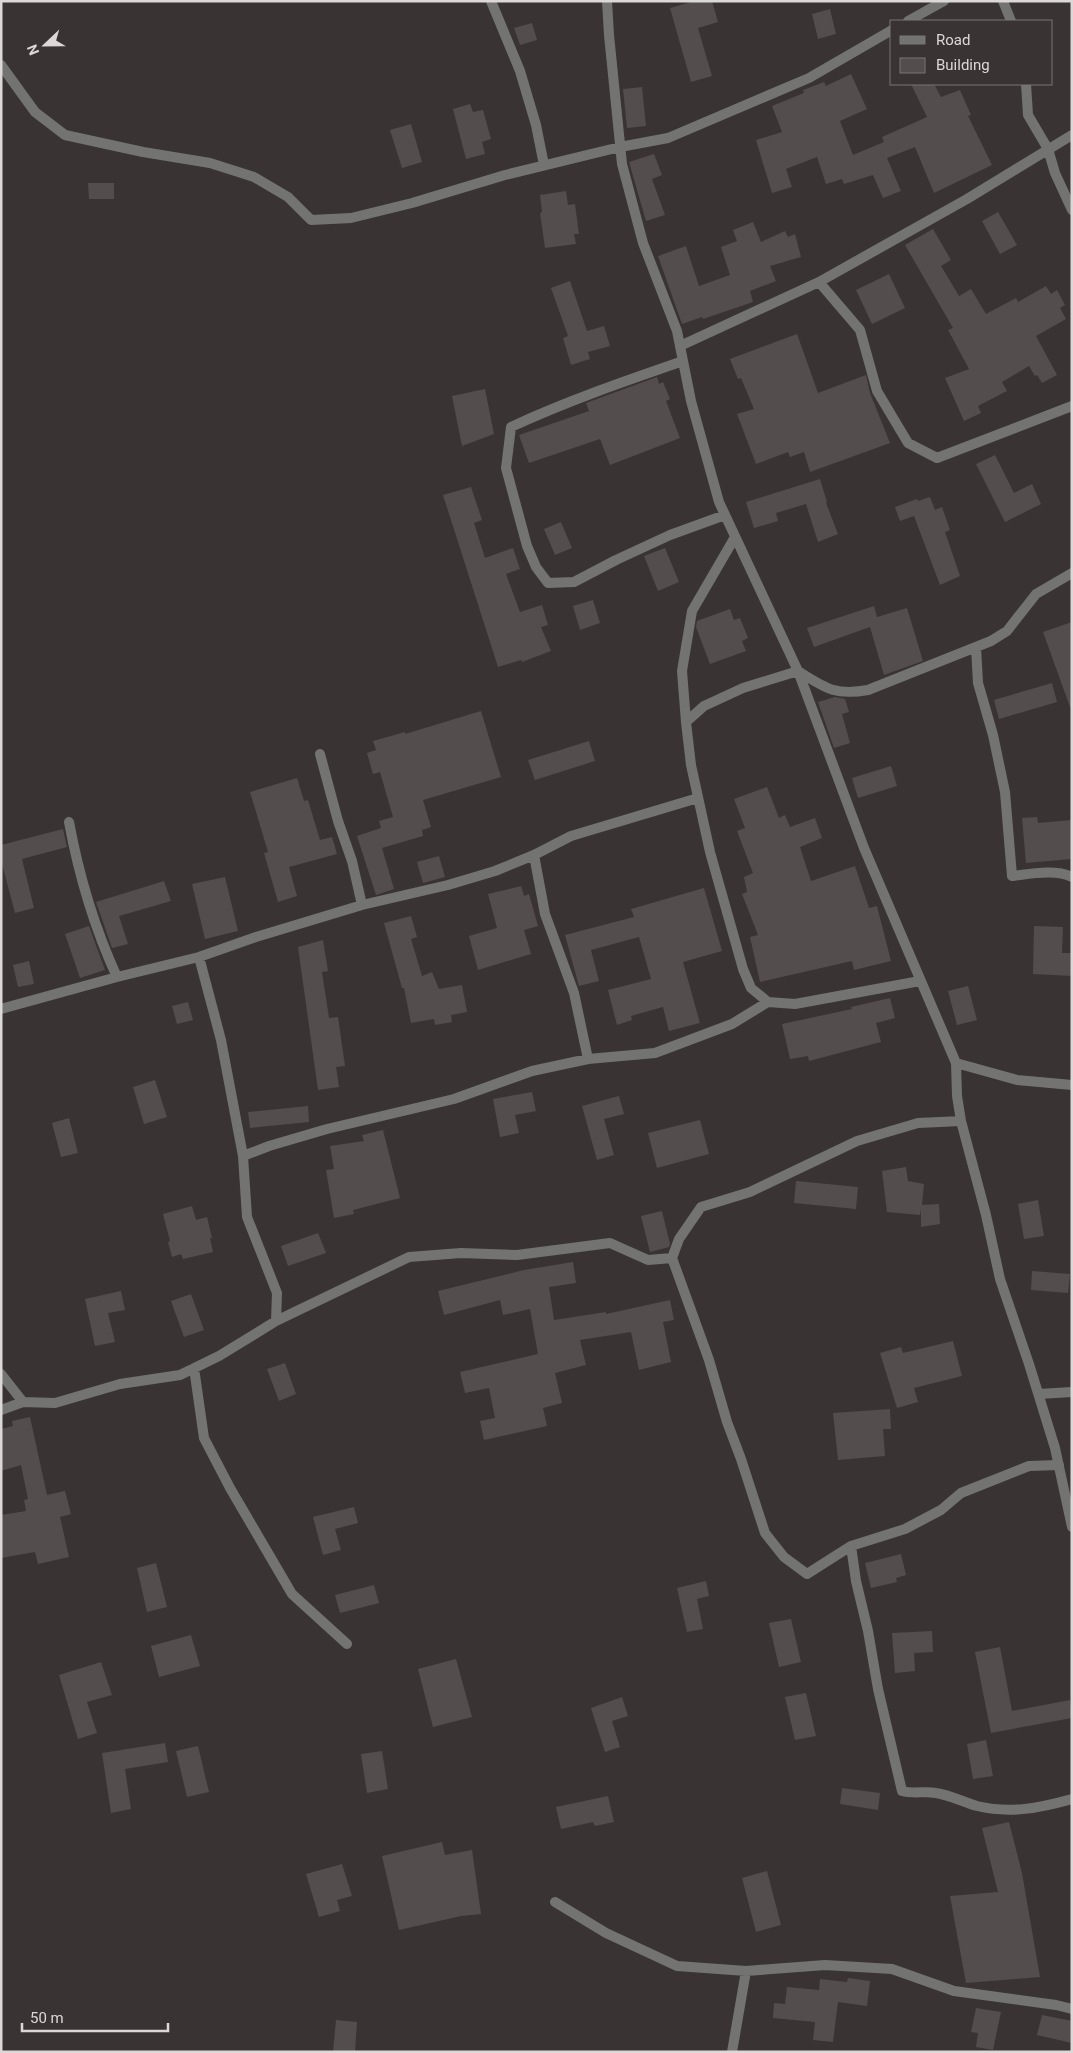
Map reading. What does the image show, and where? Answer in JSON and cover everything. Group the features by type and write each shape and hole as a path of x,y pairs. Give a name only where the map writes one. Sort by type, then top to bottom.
{"street":[{"path":"491,1 520,71 536,125 544,166"},
{"path":"607,1 622,164 643,244 677,331 701,438 719,502 798,671 864,848 956,1063 957,1096 961,1121 986,1215 1000,1279 1039,1394 1059,1466 1072,1527"},
{"path":"910,20 944,1"},
{"path":"1003,1 1011,20"},
{"path":"1,64 35,112 65,135 143,152 210,163 254,177 288,197 311,220 351,218 412,203 505,175 620,147 668,138 809,78 890,31"},
{"path":"1026,85 1028,115 1048,149 1055,172 1072,210"},
{"path":"680,346 819,282 967,199 1072,135"},
{"path":"819,282 860,330 877,391 908,443 937,458 1072,406"},
{"path":"683,362 609,386 542,412 511,427 506,468 527,546 536,567 548,583 574,582 670,535 724,514"},
{"path":"735,537 692,611 682,671 686,722 698,798 710,852 743,969 751,988 768,1002 795,1004 920,981"},
{"path":"798,671 827,690 852,693 868,690 991,641 1007,631 1036,594 1072,573"},
{"path":"976,647 978,683 994,735 1005,792 1012,876 1065,874 1072,877"},
{"path":"686,722 704,706 743,688 798,671"},
{"path":"320,754 338,821 352,861 362,905"},
{"path":"1,1009 117,976 199,957 256,936 362,905 448,885 495,871 534,855 571,836 698,798"},
{"path":"70,822 77,862 87,899 104,949 117,976"},
{"path":"534,855 545,914 574,993 588,1059"},
{"path":"199,957 221,1040 243,1156 247,1217 277,1293 276,1321"},
{"path":"243,1156 269,1146 327,1129 454,1099 532,1071 588,1059 655,1053 732,1024 768,1002"},
{"path":"956,1063 1017,1080 1072,1085"},
{"path":"961,1121 918,1123 857,1141 750,1192 701,1206 679,1239 672,1258 709,1360 727,1422 741,1458 764,1533 784,1557 807,1574 851,1546 905,1529 941,1510 961,1493 1029,1466 1059,1466"},
{"path":"1,1410 24,1402 55,1403 120,1384 180,1375 219,1356 276,1321 409,1257 461,1253 516,1255 610,1243 648,1260 672,1258"},
{"path":"194,1368 204,1438 230,1488 292,1594 347,1644"},
{"path":"1,1374 24,1402"},
{"path":"1039,1394 1072,1392"},
{"path":"851,1546 856,1581 868,1631 878,1689 902,1791 910,1793 935,1792 976,1806 1008,1811 1052,1805 1072,1799"},
{"path":"555,1902 606,1933 677,1966 746,1970 825,1965 892,1969 954,1991 1056,2004 1072,2009"},
{"path":"732,2052 746,1970"}],"building":[{"path":"695,1 712,1 718,22 698,28 712,76 691,82 670,8"},
{"path":"830,9 836,34 818,39 812,14"},
{"path":"532,23 537,40 520,45 514,28"},
{"path":"851,74 867,109 840,121 853,155 884,142 882,137 927,117 911,85 935,85 941,97 960,90 971,115 968,116 992,165 934,193 915,147 887,158 901,191 883,198 873,175 844,184 842,179 826,184 817,157 786,169 792,187 772,193 756,140 782,132 772,106 804,93 803,90 824,82 826,86"},
{"path":"642,87 646,126 627,128 623,89"},
{"path":"470,104 473,112 483,110 491,139 482,142 485,154 466,159 453,109"},
{"path":"411,124 422,162 402,168 390,130"},
{"path":"654,154 662,175 652,179 665,215 646,221 629,162"},
{"path":"88,183 114,183 114,199 89,199"},
{"path":"566,191 568,205 575,204 579,234 574,234 576,244 545,248 540,213 542,212 540,195"},
{"path":"998,212 1017,245 1000,254 982,221"},
{"path":"753,222 761,242 785,231 788,237 795,234 801,257 770,266 776,281 750,291 753,302 682,324 658,256 686,246 699,286 730,275 721,247 737,241 733,230"},
{"path":"933,229 951,260 941,266 959,296 971,289 986,314 1016,298 1018,302 1046,286 1051,294 1057,290 1065,305 1060,308 1066,319 1036,336 1057,375 1042,383 1029,366 1002,382 1007,391 978,406 981,413 964,421 945,378 969,369 948,330 953,328 905,245"},
{"path":"889,274 905,308 872,324 856,290"},
{"path":"570,281 587,331 604,326 610,346 588,352 590,359 571,365 563,338 568,336 551,288"},
{"path":"797,334 818,393 866,375 870,393 890,443 810,472 804,452 790,457 788,452 756,464 737,414 754,409 741,378 738,379 730,359"},
{"path":"657,377 659,384 663,382 670,399 666,401 680,438 610,465 600,439 529,463 519,435 589,411 586,403"},
{"path":"485,389 494,434 462,446 452,396"},
{"path":"995,455 1014,493 1032,484 1041,504 1005,522 976,464"},
{"path":"820,479 826,503 838,534 818,542 806,504 776,513 778,521 754,528 746,502"},
{"path":"471,487 482,520 474,523 485,558 513,548 520,569 506,574 520,612 542,605 548,625 541,627 551,651 522,662 521,660 498,667 443,495"},
{"path":"930,497 935,510 942,507 950,530 945,532 960,576 940,585 914,516 900,521 895,507 917,499 918,501"},
{"path":"561,522 572,548 555,555 544,529"},
{"path":"665,548 679,582 658,591 644,556"},
{"path":"593,600 600,623 580,630 573,606"},
{"path":"874,606 877,617 907,608 923,661 884,675 870,627 814,647 807,628"},
{"path":"730,609 734,620 740,618 748,638 742,641 746,651 710,664 696,627 697,621"},
{"path":"1072,622 1072,707 1070,707 1043,632"},
{"path":"1052,683 1057,702 999,719 994,700"},
{"path":"835,697 845,699 849,712 842,714 850,743 834,748 818,702"},
{"path":"481,711 501,777 423,800 431,827 422,830 423,836 382,848 394,889 376,895 357,836 381,828 379,821 393,817 380,772 373,774 367,753 376,750 373,741 405,732 405,734"},
{"path":"589,741 595,761 535,780 528,760"},
{"path":"891,766 897,786 858,798 852,778"},
{"path":"297,778 304,801 308,800 320,840 332,837 337,854 289,867 297,896 278,902 264,853 268,852 250,792"},
{"path":"767,787 779,818 785,815 790,827 815,818 822,838 800,847 811,881 855,866 869,908 877,906 891,961 854,970 852,961 760,982 750,937 758,935 742,894 747,892 744,877 753,873 737,831 745,828 734,799"},
{"path":"1037,817 1038,823 1072,820 1072,859 1026,863 1022,818"},
{"path":"63,829 67,847 22,859 34,908 15,913 1,860 1,845"},
{"path":"439,856 445,877 423,883 417,862"},
{"path":"225,877 238,931 205,939 192,884"},
{"path":"164,881 171,901 119,916 128,944 112,948 96,902"},
{"path":"521,886 524,896 529,894 538,926 524,930 531,954 478,970 469,936 497,928 488,894"},
{"path":"704,888 722,951 683,962 700,1023 669,1031 663,1007 631,1016 632,1020 617,1025 608,990 651,979 639,937 591,950 599,981 579,986 565,935 634,917 631,909"},
{"path":"411,916 417,937 411,939 422,976 432,972 439,989 462,985 467,1012 451,1015 452,1022 435,1025 434,1019 411,1023 404,988 402,988 384,923"},
{"path":"89,926 105,970 80,978 65,934"},
{"path":"1034,926 1063,927 1062,953 1072,953 1072,976 1033,974"},
{"path":"323,940 328,971 322,972 329,1018 338,1017 345,1066 336,1067 339,1087 318,1090 298,947"},
{"path":"29,961 34,984 18,987 13,965"},
{"path":"968,986 977,1020 957,1025 948,991"},
{"path":"890,998 895,1018 876,1023 881,1042 809,1061 808,1056 790,1059 782,1024 852,1009 851,1007"},
{"path":"188,1002 193,1020 177,1024 172,1006"},
{"path":"155,1080 167,1117 144,1124 133,1087"},
{"path":"532,1092 536,1111 515,1115 519,1133 500,1137 493,1099"},
{"path":"619,1096 624,1114 604,1119 614,1155 597,1160 582,1106"},
{"path":"308,1106 309,1122 250,1128 248,1112"},
{"path":"69,1118 78,1153 61,1157 52,1123"},
{"path":"700,1120 709,1154 657,1168 648,1133"},
{"path":"383,1130 400,1198 353,1210 354,1214 334,1218 326,1170 334,1169 330,1146 364,1141 362,1135"},
{"path":"906,1167 908,1181 924,1184 922,1205 939,1204 940,1224 921,1227 921,1209 920,1215 887,1212 882,1171"},
{"path":"796,1181 858,1187 856,1209 794,1203"},
{"path":"1038,1200 1044,1236 1024,1239 1018,1204"},
{"path":"192,1206 196,1220 207,1217 213,1252 183,1259 181,1254 172,1257 163,1214"},
{"path":"662,1211 670,1244 669,1247 650,1252 641,1216"},
{"path":"318,1233 326,1253 288,1266 281,1246"},
{"path":"573,1262 576,1283 549,1287 554,1320 606,1312 606,1314 670,1300 674,1320 663,1322 671,1362 639,1370 631,1332 580,1340 586,1365 555,1373 562,1403 543,1408 547,1426 484,1440 480,1421 495,1418 489,1388 465,1393 460,1372 538,1354 530,1309 503,1315 500,1300 444,1315 438,1291 524,1270"},
{"path":"1032,1271 1070,1274 1068,1293 1031,1290"},
{"path":"121,1291 125,1310 108,1313 115,1342 95,1346 85,1299"},
{"path":"191,1294 204,1330 184,1337 171,1301"},
{"path":"953,1341 962,1376 914,1388 918,1402 897,1408 880,1353 901,1347 903,1353"},
{"path":"285,1363 296,1394 279,1401 267,1369"},
{"path":"890,1409 891,1429 883,1429 885,1456 838,1460 833,1413"},
{"path":"30,1417 47,1495 65,1491 71,1514 60,1517 69,1557 38,1564 35,1552 1,1558 1,1515 26,1511 24,1500 28,1499 21,1465 1,1471 1,1429 13,1426 12,1421"},
{"path":"354,1507 358,1523 335,1529 341,1550 323,1555 313,1517"},
{"path":"901,1554 906,1575 896,1578 897,1582 871,1588 865,1563"},
{"path":"156,1563 167,1607 147,1612 137,1568"},
{"path":"706,1581 709,1596 697,1599 703,1629 687,1632 677,1588"},
{"path":"374,1585 379,1603 340,1613 335,1595"},
{"path":"791,1619 801,1662 779,1667 769,1623"},
{"path":"932,1631 933,1652 914,1653 915,1671 895,1673 892,1633"},
{"path":"191,1635 200,1666 159,1677 151,1646"},
{"path":"1000,1647 1012,1711 1070,1700 1072,1718 991,1733 975,1652"},
{"path":"456,1659 472,1717 433,1727 418,1669"},
{"path":"101,1662 112,1695 87,1702 97,1733 78,1739 59,1675"},
{"path":"806,1693 816,1736 795,1740 785,1697"},
{"path":"622,1697 628,1716 612,1721 620,1747 605,1752 591,1708"},
{"path":"986,1740 993,1776 973,1779 967,1744"},
{"path":"165,1743 168,1762 125,1769 131,1809 111,1813 102,1753"},
{"path":"198,1746 209,1792 187,1797 176,1751"},
{"path":"382,1751 388,1789 367,1793 361,1754"},
{"path":"842,1788 880,1793 878,1810 840,1804"},
{"path":"608,1796 614,1822 595,1826 593,1822 561,1829 556,1807"},
{"path":"1009,1822 1022,1873 1040,1977 966,1983 950,1896 998,1892 982,1828"},
{"path":"442,1842 445,1855 472,1850 481,1914 461,1916 399,1930 382,1856"},
{"path":"342,1864 352,1896 337,1900 340,1911 319,1917 306,1874"},
{"path":"767,1871 781,1925 756,1932 742,1878"},
{"path":"848,1978 870,1981 867,2006 838,2002 833,2042 813,2040 815,2022 773,2018 774,2003 785,2004 787,1987 819,1990 820,1979 847,1982"},
{"path":"976,2008 1001,2012 993,2050 976,2047 978,2033 971,2032"},
{"path":"1042,2015 1072,2021 1072,2043 1037,2035"},
{"path":"336,2020 357,2022 355,2052 333,2052"}]}
